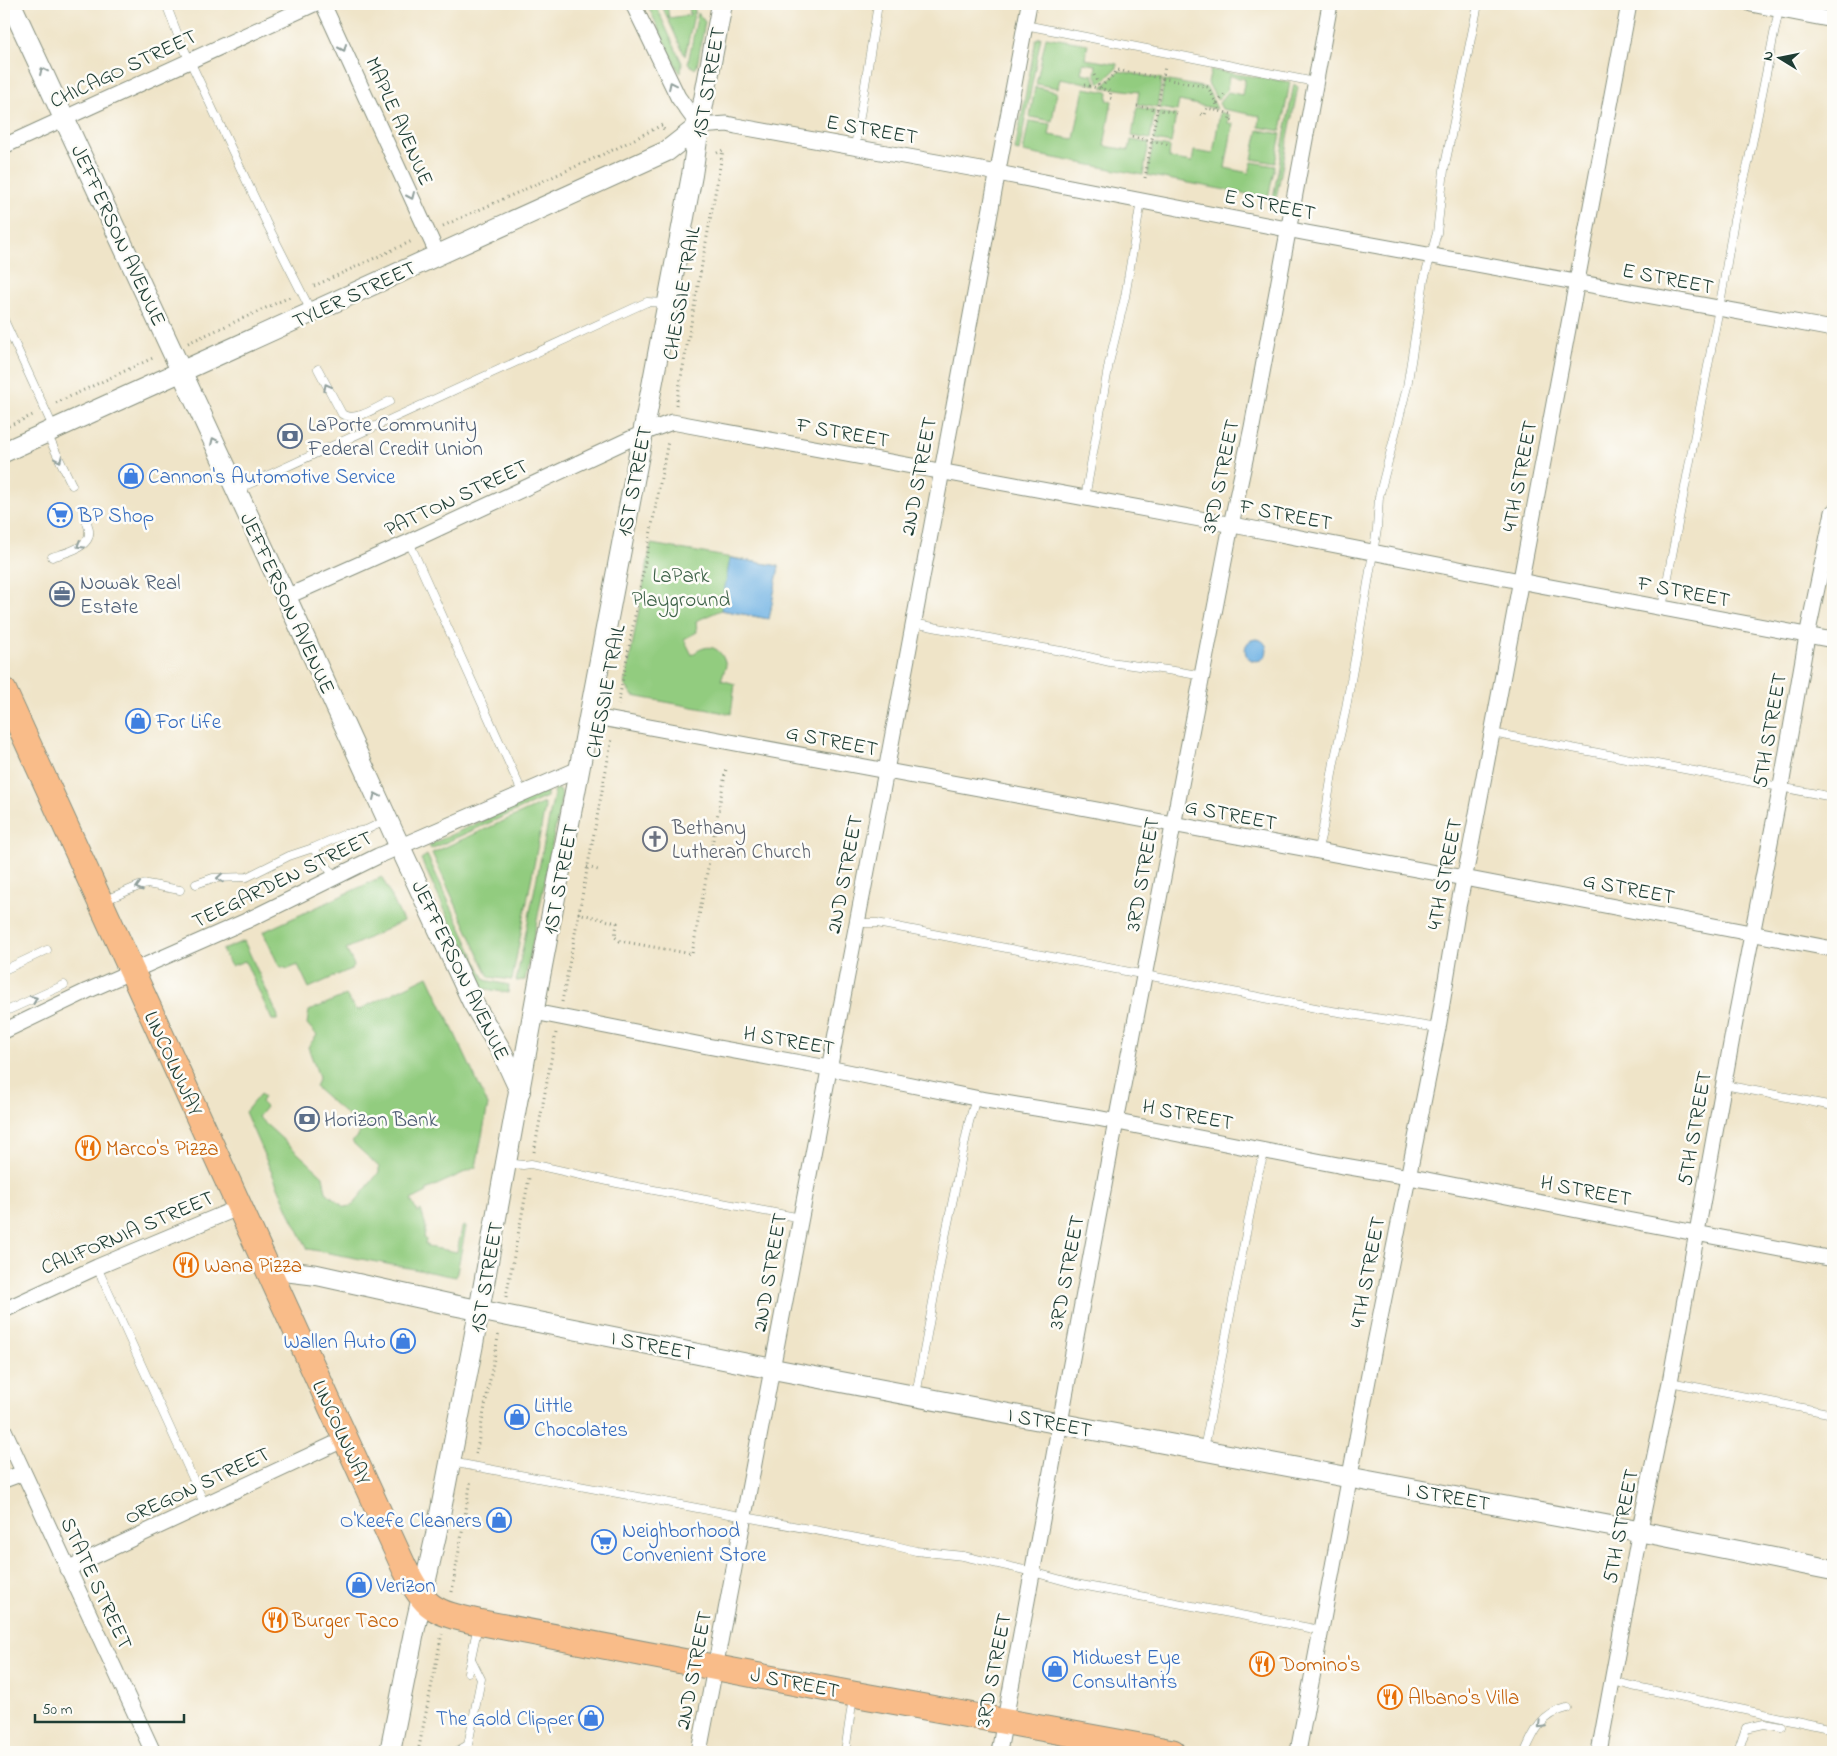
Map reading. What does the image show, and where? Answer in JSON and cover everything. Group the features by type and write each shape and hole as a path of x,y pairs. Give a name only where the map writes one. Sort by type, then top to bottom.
{"main road":[{"name":"LINCOLNWAY","path":"4,691 345,1440 404,1567 422,1598"},
{"name":"J STREET","path":"422,1598 430,1606 446,1615 478,1622 853,1694 1173,1752"}],"street":[{"name":"JEFFERSON AVENUE","path":"11,4 286,597 387,820 473,1003 502,1052 520,1091"},
{"name":"CHICAGO STREET","path":"4,146 314,4"},
{"name":"MAPLE AVENUE","path":"323,4 438,255"},
{"path":"633,4 678,97 699,126"},
{"name":"1ST STREET","path":"390,1752 450,1462 479,1310 668,303 722,4"},
{"name":"2ND STREET","path":"699,1752 886,771 1029,4"},
{"name":"3RD STREET","path":"999,1752 1168,859 1173,824 1252,427 1330,4"},
{"name":"4TH STREET","path":"1298,1752 1407,1177 1438,1028 1464,878 1629,4"},
{"path":"1751,4 1833,20"},
{"name":"E STREET","path":"699,126 727,124 1833,329"},
{"name":"TYLER STREET","path":"4,452 667,151 699,126"},
{"path":"643,433 672,422"},
{"name":"F STREET","path":"672,422 1231,525 1833,640"},
{"name":"PATTON STREET","path":"286,597 643,433"},
{"name":"5TH STREET","path":"1599,1752 1670,1382 1781,786 1807,636 1833,512"},
{"name":"G STREET","path":"590,716 1464,878 1833,949"},
{"name":"TEEGARDEN STREET","path":"4,1031 132,971 237,925 400,846 581,768"},
{"name":"H STREET","path":"534,1012 976,1098 1117,1122 1833,1258"},
{"name":"CALIFORNIA STREET","path":"4,1310 97,1267 240,1207"},
{"name":"I STREET","path":"268,1269 317,1275 479,1310 773,1369 1833,1570"},
{"name":"STATE STREET","path":"4,1430 153,1752"},
{"name":"OREGON STREET","path":"67,1569 345,1440"},
{"path":"4,1480 23,1473"}],"lane":[{"path":"166,4 190,61 266,222 312,313"},
{"path":"854,147 878,4"},
{"path":"1317,852 1345,713 1373,553 1379,497 1407,387 1424,280 1437,232 1444,170 1478,4"},
{"path":"1662,608 1734,220 1748,164 1779,9"},
{"path":"1025,25 1315,82"},
{"path":"1085,498 1109,363 1125,296 1141,200"},
{"path":"236,490 647,302 668,303"},
{"path":"4,320 44,409 50,431 72,485"},
{"path":"318,369 342,414 347,418 354,417 390,401"},
{"path":"52,557 80,547 88,540 90,533 86,520"},
{"path":"409,542 523,794"},
{"path":"913,623 1110,662 1202,676"},
{"path":"1492,733 1833,797"},
{"path":"196,884 214,878 247,877 289,856 345,834 366,830 387,820"},
{"path":"313,848 336,877"},
{"path":"100,902 147,884 180,890"},
{"path":"857,923 877,923 1326,1010 1438,1028"},
{"path":"4,970 47,950"},
{"path":"4,1012 64,985"},
{"path":"1724,1085 1833,1106"},
{"path":"916,1396 943,1247 976,1098"},
{"path":"1204,1450 1257,1177 1265,1150"},
{"path":"507,1162 523,1166 531,1164 617,1184 801,1218"},
{"path":"97,1267 205,1505"},
{"path":"1670,1382 1830,1414 1833,1405"},
{"path":"450,1462 916,1551 963,1556 1076,1584 1320,1630"},
{"path":"468,1672 478,1622"},
{"path":"456,1752 468,1745 481,1679 471,1659"},
{"path":"1613,1681 1833,1729"},
{"path":"845,1752 853,1694"},
{"path":"1525,1752 1535,1729 1555,1710 1567,1708"},
{"path":"1738,1752 1746,1728 1764,1724 1781,1727"}],"path":[{"path":"1100,88 1118,70 1208,87 1220,111"},
{"path":"1094,76 1100,88"},
{"path":"1145,178 1163,79"},
{"path":"1084,85 1111,90 1110,98 1112,99"},
{"path":"1216,103 1226,92"},
{"path":"1138,106 1176,113"},
{"path":"1201,114 1205,115 1206,108 1231,114 1229,120 1234,121"},
{"path":"441,227 611,151 662,126 666,136"},
{"path":"1132,138 1170,145"},
{"name":"CHESSIE TRAIL","path":"555,1042 725,141"},
{"path":"712,155 723,150"},
{"path":"4,428 157,356"},
{"path":"578,913 617,923 615,937 620,941 692,954 726,769"},
{"path":"587,867 598,870"},
{"path":"418,1752 442,1635"}],"green space":[{"path":"647,4 655,4 682,63 681,73 678,70"},
{"path":"661,4 667,5 669,18 690,15 689,4 694,4 695,10 685,56"},
{"path":"698,13 705,22 695,69 688,63"},
{"path":"1041,37 1019,151 1015,150 1036,39"},
{"path":"1046,37 1088,44 1085,59 1117,64 1117,68 1100,84 1095,74 1096,65 1083,63 1081,73 1093,75 1097,85 1060,78 1058,88 1036,84"},
{"path":"1211,70 1290,82 1281,131 1259,127 1260,116 1222,109 1219,103 1228,92 1242,95 1245,79 1229,76 1227,90 1217,100 1208,83"},
{"path":"1119,71 1162,79 1157,108 1137,104 1139,92 1102,87"},
{"path":"1164,80 1207,88 1217,109 1179,101 1177,111 1160,108"},
{"path":"1294,84 1298,87 1276,199 1273,198"},
{"path":"1035,87 1057,92 1052,121 1030,117"},
{"path":"1084,88 1108,92 1107,100 1112,101 1104,146 1129,150 1131,140 1149,143 1143,175 1023,152 1029,121 1051,124 1049,135 1074,139"},
{"path":"1137,107 1155,111 1150,139 1132,136"},
{"path":"1159,112 1176,115 1171,143 1154,140"},
{"path":"1220,112 1229,115 1228,123 1233,124 1225,168 1249,173 1252,162 1275,166 1268,198 1147,175 1153,144 1170,147 1169,158 1192,162 1194,151 1213,154"},
{"path":"1258,130 1281,134 1275,163 1252,159"},
{"name":"LaPark Playground","path":"651,544 779,566 769,619 721,610 696,621 697,632 684,639 692,655 709,647 718,650 721,654 726,666 721,680 735,684 731,714 633,696 625,685"},
{"path":"555,789 560,790 562,795 525,980 516,981"},
{"path":"547,791 547,797 430,848 429,845"},
{"path":"544,803 545,807 512,980 489,977 432,853"},
{"path":"427,855 485,980 509,985 508,993 481,988 421,859"},
{"path":"382,877 403,921 346,949 354,965 353,968 309,988 298,965 288,969 279,966 263,932"},
{"path":"244,941 278,1016 277,1020 272,1020 245,961 231,966 222,950"},
{"path":"428,976 488,1105 476,1167 426,1190 427,1192 411,1200 417,1212 421,1210 426,1227 425,1244 428,1244 428,1247 457,1252 462,1228 463,1226 466,1227 456,1277 308,1249 290,1214 245,1112 260,1094 264,1097 261,1102 266,1107 258,1117 323,1176 326,1192 344,1207 352,1206 379,1172 379,1167 352,1142 363,1129 315,1087 319,1077 308,1047 317,1035 307,1024 309,1011 346,995 355,1009 358,1010"}],"water":[{"path":"730,558 779,566 769,619 721,610"},
{"path":"1256,639 1264,642 1267,650 1264,658 1256,661 1248,658 1245,650 1248,642"}],"place":[{"name":"LaPorte Community Federal Credit Union","path":"290,436"},
{"name":"Cannon's Automotive Service","path":"131,476"},
{"name":"BP Shop","path":"60,515"},
{"name":"Nowak Real Estate","path":"62,594"},
{"name":"For Life","path":"138,721"},
{"name":"Bethany Lutheran Church","path":"655,839"},
{"name":"Horizon Bank","path":"307,1119"},
{"name":"Marco's Pizza","path":"88,1148"},
{"name":"Wana Pizza","path":"186,1265"},
{"name":"Wallen Auto","path":"403,1341"},
{"name":"Little Chocolates","path":"517,1417"},
{"name":"O'Keefe Cleaners","path":"499,1520"},
{"name":"Neighborhood Convenient Store","path":"604,1542"},
{"name":"Verizon","path":"359,1585"},
{"name":"Burger Taco","path":"275,1620"},
{"name":"Domino's","path":"1262,1664"},
{"name":"Midwest Eye Consultants","path":"1055,1669"},
{"name":"Albano's Villa","path":"1390,1697"},
{"name":"The Gold Clipper","path":"591,1718"}]}
